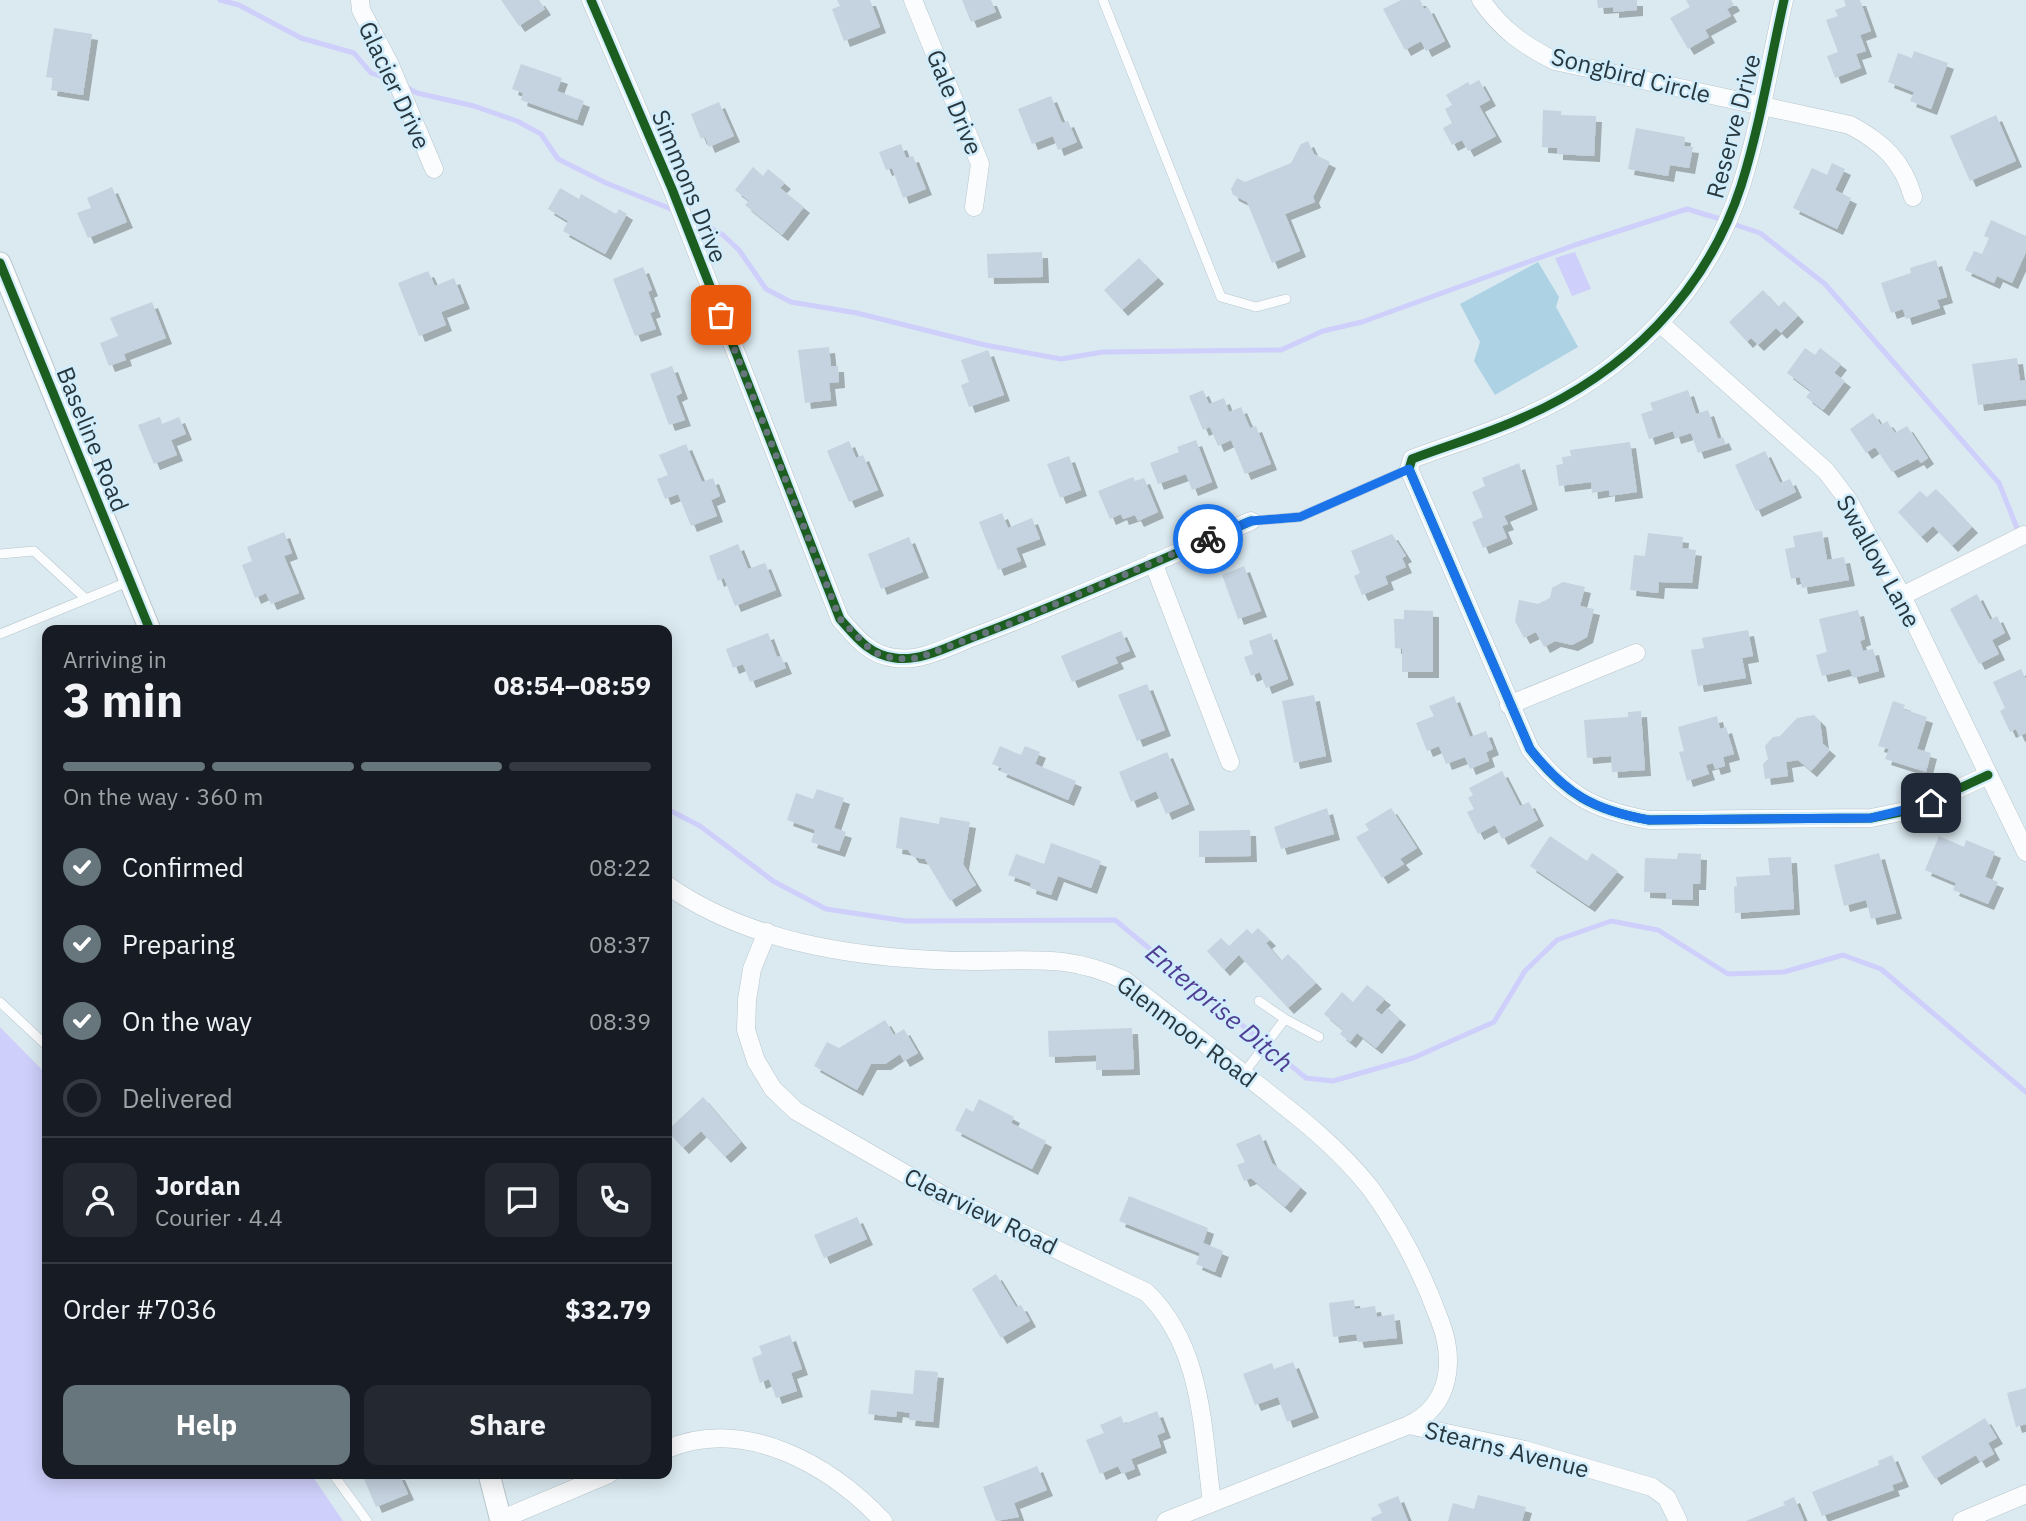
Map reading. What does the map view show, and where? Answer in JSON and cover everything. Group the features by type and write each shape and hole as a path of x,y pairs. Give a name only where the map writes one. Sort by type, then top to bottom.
{"street":[{"name":"Glacier Drive","path":"360,0 361,10 389,63 434,169"},
{"name":"Simmons Drive","path":"591,0 672,189 840,619 873,652 895,659 918,658 1009,624 1153,562"},
{"name":"Gale Drive","path":"913,0 980,164 974,206"},
{"name":"Songbird Circle","path":"1481,0 1495,20 1522,44 1555,61 1850,125 1877,139 1894,156 1909,182 1913,197"},
{"name":"Reserve Drive","path":"1409,469 1412,458 1522,418 1580,389 1629,355 1679,302 1718,241 1741,187 1784,0"},
{"name":"Baseline Road","path":"0,263 148,625"},
{"name":"Swallow Lane","path":"1661,324 1826,471 1848,500 1902,596 2026,852"},
{"path":"1409,469 1530,749 1552,777 1581,799 1602,809 1649,820 1871,818 1915,809 1988,775"},
{"path":"1230,762 1153,562 1251,521"},
{"path":"1902,596 2024,535"},
{"path":"1509,705 1636,653"},
{"name":"Glenmoor Road","path":"672,889 709,911 767,932 821,947 896,958 1063,959 1095,966 1124,980 1336,1149 1370,1189 1402,1236 1429,1291 1449,1343 1450,1368 1442,1395 1431,1411 1409,1425"},
{"name":"Clearview Road","path":"767,932 752,969 746,1030 756,1061 773,1089 796,1111 944,1196 1116,1276 1166,1311 1192,1364 1212,1502"},
{"name":"Stearns Avenue","path":"1166,1521 1409,1425 1525,1450 1652,1487 1667,1498 1678,1521"},
{"path":"672,1447 685,1441 722,1437 772,1447 828,1474 883,1521"},
{"path":"490,1479 499,1520 597,1479"},
{"path":"1962,1521 2026,1494"}],"lane":[{"path":"1103,0 1221,297 1256,307 1286,299"},
{"path":"1251,521 1300,517 1409,469"},
{"path":"0,554 34,551 86,599"},
{"path":"0,634 130,581"},
{"path":"1259,1000 1285,1019 1319,1037"},
{"path":"0,1002 42,1041"},
{"path":"1244,1073 1285,1019"},
{"path":"337,1479 366,1521"}],"shaded area":[{"path":"1575,252 1591,289 1572,296 1555,258"},
{"path":"1538,262 1559,297 1556,307 1578,347 1495,395 1474,361 1480,342 1460,304"},
{"path":"0,1027 42,1070 42,1479 314,1479 343,1521 0,1521"}],"building":[{"path":"501,0 539,0 545,9 519,26"},
{"path":"837,0 870,0 880,27 844,41 832,9 840,6"},
{"path":"962,0 991,0 996,12 971,22"},
{"path":"1401,0 1420,0 1424,9 1428,7 1445,41 1426,51 1421,41 1405,50 1383,9"},
{"path":"1597,0 1637,0 1637,10 1613,12 1613,7 1598,8"},
{"path":"1686,0 1731,0 1734,5 1727,9 1731,16 1705,30 1709,37 1688,49 1670,18 1690,7"},
{"path":"1844,0 1860,0 1871,31 1860,35 1866,51 1856,54 1861,68 1835,78 1827,56 1838,52 1826,20 1838,16 1835,10 1846,6"},
{"path":"54,28 92,34 83,95 51,90 53,78 46,77"},
{"path":"1914,51 1948,63 1931,109 1910,101 1914,92 1888,82 1898,53 1912,58"},
{"path":"521,64 562,78 557,91 584,101 577,120 521,100 523,93 512,89"},
{"path":"1479,80 1490,100 1479,106 1496,136 1468,151 1462,140 1452,145 1443,128 1452,123 1445,109 1452,105 1446,95 1468,82 1470,85"},
{"path":"1051,96 1062,123 1068,121 1077,142 1058,150 1053,136 1032,144 1018,109"},
{"path":"719,102 734,136 709,147 705,137 701,139 691,114"},
{"path":"1543,110 1561,111 1561,115 1596,116 1594,156 1557,154 1557,148 1542,147"},
{"path":"1996,115 2016,161 1970,181 1950,136"},
{"path":"1636,128 1685,137 1684,146 1693,147 1689,168 1670,165 1668,176 1628,169"},
{"path":"1308,141 1314,154 1330,162 1313,197 1315,202 1285,214 1300,251 1272,263 1247,202 1233,195 1231,189 1237,178 1245,182 1291,163 1301,144"},
{"path":"901,144 906,158 913,156 926,189 903,198 892,168 886,170 879,152"},
{"path":"1832,163 1845,169 1835,190 1851,198 1837,229 1793,208 1812,168 1827,175"},
{"path":"753,167 763,176 768,169 785,183 780,188 804,207 782,235 745,205 749,201 735,190"},
{"path":"112,187 127,222 88,238 77,213 91,208 87,198"},
{"path":"560,188 579,199 581,194 616,214 619,209 627,214 605,254 563,231 568,221 548,209"},
{"path":"1991,220 2026,236 2026,252 2012,283 1997,276 1994,283 1965,270 1974,251 1982,254 1989,238 1984,236"},
{"path":"1042,252 1043,277 988,278 987,254"},
{"path":"1139,258 1158,278 1122,310 1104,290"},
{"path":"1936,260 1947,297 1937,300 1940,308 1906,319 1903,309 1891,313 1881,283 1911,273 1910,268"},
{"path":"643,267 652,290 648,292 655,311 650,313 656,329 635,336 613,279"},
{"path":"428,271 435,286 454,278 464,303 441,312 446,325 419,336 398,283"},
{"path":"1763,290 1778,307 1784,301 1798,316 1781,333 1776,328 1758,345 1751,338 1747,342 1729,322"},
{"path":"152,302 166,338 124,354 126,360 109,366 100,343 118,336 110,318"},
{"path":"829,347 831,366 838,366 839,382 829,383 831,400 805,403 798,350"},
{"path":"1805,348 1815,355 1820,348 1841,364 1834,373 1845,381 1823,410 1806,397 1811,391 1787,373"},
{"path":"988,350 1004,395 969,407 961,385 969,382 961,360"},
{"path":"2017,358 2020,381 2026,380 2026,399 1978,405 1972,364"},
{"path":"672,366 682,393 676,396 685,420 669,425 650,374"},
{"path":"1203,390 1209,404 1224,398 1229,412 1241,407 1250,428 1256,426 1271,464 1245,474 1231,440 1218,446 1210,427 1203,430 1189,396"},
{"path":"1688,390 1696,414 1708,410 1718,439 1723,437 1726,444 1698,453 1691,433 1675,438 1673,431 1649,439 1641,414 1653,410 1650,403"},
{"path":"1873,413 1881,425 1887,421 1895,433 1907,426 1928,458 1921,463 1918,459 1892,472 1875,447 1866,453 1850,429"},
{"path":"160,417 162,424 179,417 186,434 171,440 177,455 154,464 138,425"},
{"path":"1196,440 1212,482 1192,490 1186,474 1158,484 1150,463 1179,452 1177,447"},
{"path":"849,441 856,458 863,455 878,490 849,502 827,451"},
{"path":"1630,442 1637,492 1609,496 1609,490 1592,493 1591,482 1559,486 1556,465 1563,464 1562,457 1571,456 1570,450"},
{"path":"686,444 702,482 713,478 720,496 711,500 717,516 691,526 678,494 665,499 657,479 668,475 659,455"},
{"path":"1765,451 1780,483 1790,479 1796,492 1756,511 1735,465"},
{"path":"1069,456 1081,490 1060,498 1047,464"},
{"path":"1519,463 1532,504 1504,516 1508,524 1502,526 1507,538 1483,548 1472,522 1483,517 1472,492 1485,486 1482,478"},
{"path":"1133,477 1135,481 1144,478 1158,512 1138,521 1135,515 1123,519 1121,514 1110,519 1098,491"},
{"path":"1936,489 1972,527 1952,546 1933,526 1921,537 1898,512 1920,491 1927,497"},
{"path":"1002,513 1008,528 1032,518 1040,539 1016,548 1021,561 998,570 979,522"},
{"path":"1822,531 1827,560 1844,557 1849,580 1802,588 1800,577 1791,579 1785,549 1795,547 1793,536"},
{"path":"284,532 292,553 284,556 299,593 271,604 266,593 255,598 242,565 252,561 247,547"},
{"path":"1648,533 1683,537 1682,548 1696,550 1692,583 1659,582 1658,593 1630,590 1634,555 1645,556"},
{"path":"1392,534 1406,556 1402,558 1406,567 1385,576 1388,584 1362,595 1354,576 1360,573 1351,551"},
{"path":"909,537 923,572 881,589 868,554"},
{"path":"738,544 748,569 765,563 776,590 735,606 724,578 718,581 709,556"},
{"path":"1244,566 1261,611 1238,619 1222,575"},
{"path":"1563,582 1585,587 1580,606 1594,609 1587,637 1572,645 1555,641 1544,647 1536,632 1524,638 1515,621 1519,600 1538,604 1550,598 1552,588"},
{"path":"1977,594 1990,620 1997,616 2005,633 1992,640 1999,654 1979,664 1950,609"},
{"path":"1404,610 1433,611 1433,672 1402,672 1402,649 1395,648 1394,619 1404,619"},
{"path":"1858,610 1865,639 1860,641 1863,651 1873,649 1879,671 1853,678 1850,669 1822,676 1816,655 1827,652 1819,619"},
{"path":"1748,630 1753,656 1742,658 1746,678 1698,686 1691,650 1704,648 1702,638"},
{"path":"1121,631 1130,651 1115,657 1118,663 1072,682 1061,656"},
{"path":"768,633 777,657 781,656 786,668 750,682 743,664 733,668 726,649"},
{"path":"1271,633 1288,679 1266,688 1260,672 1251,676 1244,657 1253,654 1249,641"},
{"path":"2021,669 2026,679 2026,733 2019,736 2016,729 2010,732 2000,711 2005,708 1993,682"},
{"path":"1147,684 1165,730 1137,741 1118,695"},
{"path":"1314,695 1326,756 1294,763 1282,701"},
{"path":"1454,696 1470,737 1486,731 1493,749 1486,752 1489,761 1470,769 1465,757 1446,764 1439,746 1427,751 1416,723 1434,716 1429,706"},
{"path":"1893,701 1905,705 1903,709 1927,717 1917,749 1931,753 1926,772 1885,759 1889,749 1878,746"},
{"path":"1641,711 1645,770 1612,772 1611,756 1587,758 1584,720 1628,717 1628,712"},
{"path":"1814,715 1820,721 1823,744 1830,750 1811,771 1798,760 1786,762 1788,776 1765,779 1763,764 1768,759 1765,746 1773,737 1780,736 1797,718"},
{"path":"1717,716 1720,729 1726,727 1734,754 1723,757 1725,766 1715,769 1713,763 1706,765 1709,774 1687,781 1679,752 1684,751 1678,727"},
{"path":"1000,746 1021,755 1025,746 1040,752 1035,764 1076,781 1068,800 1000,771 1002,768 992,764"},
{"path":"1167,752 1189,804 1166,814 1156,791 1131,802 1119,772"},
{"path":"1502,771 1520,806 1529,802 1538,820 1502,839 1495,825 1478,834 1467,812 1474,809 1468,798 1473,795 1469,788"},
{"path":"817,789 844,798 834,828 846,832 839,851 811,842 815,830 787,820 796,793 813,799"},
{"path":"1327,808 1334,834 1281,849 1274,827"},
{"path":"1391,808 1417,848 1400,859 1404,864 1382,878 1356,837 1369,830 1365,824"},
{"path":"900,817 939,824 940,817 970,822 963,864 976,885 950,901 925,859 913,857 908,850 896,848"},
{"path":"1250,830 1251,856 1199,857 1199,831"},
{"path":"1550,836 1587,861 1592,853 1618,871 1589,906 1530,866"},
{"path":"1939,836 1964,847 1966,840 1995,852 1985,877 1998,882 1988,904 1953,890 1956,883 1925,870"},
{"path":"1051,843 1101,861 1091,888 1058,876 1051,895 1030,888 1031,883 1008,875 1016,854 1044,864"},
{"path":"1678,853 1701,854 1700,884 1693,884 1693,900 1666,899 1666,893 1644,892 1645,858 1677,859"},
{"path":"1879,853 1896,913 1871,919 1866,900 1844,906 1834,865"},
{"path":"1791,857 1794,909 1735,913 1736,877 1770,875 1768,858"},
{"path":"1258,928 1270,940 1266,943 1281,961 1288,954 1316,983 1288,1008 1239,955 1224,970 1207,951 1221,938 1229,946 1247,929 1252,934"},
{"path":"1367,985 1385,999 1375,1010 1382,1015 1388,1008 1400,1019 1376,1048 1357,1033 1350,1042 1340,1034 1343,1030 1324,1014 1342,992 1353,1002"},
{"path":"885,1020 894,1035 904,1029 918,1053 904,1061 900,1054 885,1064 871,1064 857,1090 814,1066 827,1042 839,1048"},
{"path":"1132,1028 1134,1069 1096,1070 1096,1055 1049,1057 1048,1031"},
{"path":"703,1097 741,1142 725,1157 701,1131 683,1148 672,1136 672,1126"},
{"path":"979,1099 1014,1117 1011,1123 1046,1141 1032,1169 955,1130 966,1108 973,1112"},
{"path":"1260,1134 1272,1163 1301,1187 1285,1207 1251,1178 1244,1181 1237,1165 1245,1162 1236,1144"},
{"path":"1129,1196 1208,1228 1203,1243 1223,1251 1215,1272 1196,1264 1200,1253 1119,1221"},
{"path":"857,1217 867,1239 824,1258 814,1235"},
{"path":"996,1274 1016,1307 1021,1305 1030,1321 1001,1338 972,1289"},
{"path":"1354,1300 1355,1309 1375,1306 1377,1317 1394,1314 1397,1338 1358,1342 1356,1334 1333,1337 1329,1303"},
{"path":"790,1335 802,1369 791,1373 797,1391 776,1398 769,1379 760,1383 752,1358 762,1354 759,1346"},
{"path":"1293,1362 1313,1412 1287,1422 1278,1397 1255,1405 1243,1374 1272,1363 1274,1369"},
{"path":"915,1370 938,1372 933,1422 909,1420 910,1413 897,1411 896,1417 868,1414 871,1390 913,1394"},
{"path":"2026,1388 2026,1424 2016,1427 2007,1393"},
{"path":"1157,1411 1165,1432 1157,1435 1161,1447 1131,1459 1135,1469 1122,1474 1118,1466 1100,1474 1086,1440 1104,1433 1100,1425 1121,1416 1124,1424"},
{"path":"1985,1418 1997,1438 1988,1443 1994,1454 1980,1462 1976,1455 1935,1479 1921,1457"},
{"path":"1892,1455 1903,1481 1892,1485 1894,1490 1822,1516 1812,1492 1879,1465 1878,1461"},
{"path":"1037,1466 1047,1490 1014,1503 1019,1517 996,1521 983,1487"},
{"path":"364,1479 401,1479 408,1494 376,1507"},
{"path":"1478,1495 1526,1507 1522,1521 1448,1521 1453,1503 1474,1509"},
{"path":"1398,1496 1408,1521 1372,1521 1371,1518 1382,1513 1378,1504"},
{"path":"1794,1497 1804,1521 1746,1521 1785,1505 1783,1502"}],"waterway":[{"path":"220,0 239,5 301,38 354,53 371,73 392,80"},
{"path":"404,86 417,93 474,106 517,121 541,134 558,159 606,183 676,211"},
{"path":"688,216 723,235 739,250 766,289 791,302 857,313 985,345 1061,359 1103,352 1281,350 1323,331 1362,322 1575,245 1687,209 1717,218"},
{"path":"1736,225 1760,233 1825,284 1999,483 2019,533"},
{"name":"Enterprise Ditch","path":"672,812 700,826 773,881 826,909 906,921 1115,920 1306,1078 1333,1081 1413,1058 1494,1022 1525,971 1557,940 1611,921 1658,930 1728,974 1784,972 1843,955 1881,969 2026,1092"}],"cycle path":[{"path":"591,0 672,189 840,619 870,649 886,656 905,659 947,648 1251,521"},
{"path":"1784,0 1741,186 1726,225 1706,262 1683,295 1657,326 1627,354 1594,378 1559,400 1522,418 1412,459 1409,469 1530,749 1555,778 1582,798 1612,811 1649,820 1871,818 1915,809 1988,775"},
{"path":"0,263 148,625"}],"way so far":[{"path":"721,315 840,619 860,643 873,652 895,659 918,658 1009,624 1208,539"}],"route":[{"path":"1208,539 1251,521 1300,517 1409,469 1470,616 1530,749 1552,777 1581,799 1614,814 1649,820 1871,818 1931,803"}]}
